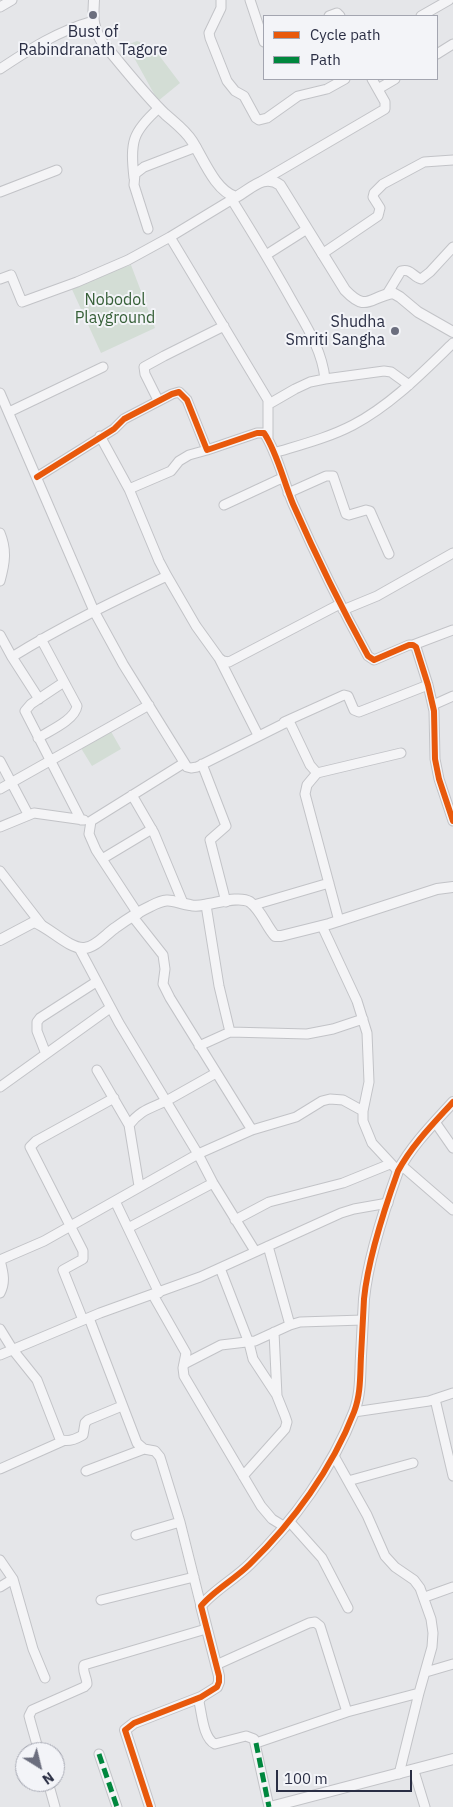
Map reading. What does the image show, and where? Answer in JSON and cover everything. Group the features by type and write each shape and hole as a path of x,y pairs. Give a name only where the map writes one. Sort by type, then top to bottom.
{"street":[{"path":"0,7 12,0"},
{"path":"94,0 93,21 95,30 102,42 159,108 181,128 196,147 219,186 234,198 319,352 325,379"},
{"path":"221,0 221,8 209,33 210,38 222,71 231,88 244,96 259,120 267,118 298,96 327,89 343,80"},
{"path":"250,0 263,39"},
{"path":"423,15 447,0"},
{"path":"0,69 37,44 58,33 93,21"},
{"path":"438,53 453,44"},
{"path":"0,279 11,275 22,302 77,282 128,260 385,109 385,102 373,80"},
{"path":"378,89 393,80"},
{"path":"148,229 134,185 132,158 134,140 144,121 159,108"},
{"path":"134,178 135,174 144,167 196,147"},
{"path":"322,254 378,216 380,208 373,197 374,193 383,184 424,162 453,160"},
{"path":"0,192 57,170"},
{"path":"260,183 268,180 280,186 345,290 353,298 360,302 367,302 393,293 418,312 453,332"},
{"path":"266,255 307,229"},
{"path":"170,237 265,393 269,404 268,438"},
{"path":"387,294 401,271 410,271 421,279 453,247"},
{"path":"158,400 145,374 144,367 224,326"},
{"path":"274,453 316,440 354,424 396,396 453,343"},
{"path":"8,412 103,367"},
{"path":"269,404 302,386 325,379 384,371 391,372 409,385"},
{"path":"0,392 94,611 184,763 191,768 339,696 348,696 354,710 359,712 428,685"},
{"path":"37,477 114,429 124,419 158,400 179,392 187,400 207,450"},
{"path":"129,490 171,471 179,462 190,455 257,433 264,433 268,438 288,492 341,607 371,659 380,658 409,645 453,630"},
{"path":"100,436 129,490 167,576 196,626 219,658 258,735"},
{"path":"288,492 326,476 333,476 346,514 370,511 390,554"},
{"path":"224,505 282,478"},
{"path":"0,533 5,560 0,581"},
{"path":"219,658 229,662 341,607 390,589 453,553"},
{"path":"12,657 41,639 94,611 167,576"},
{"path":"1,639 38,699"},
{"path":"38,738 70,718 76,710 75,702 41,639"},
{"path":"413,645 418,652 433,705 435,759 439,780 453,821"},
{"path":"64,682 38,699 25,711 81,820"},
{"path":"433,705 453,696"},
{"path":"0,789 149,705"},
{"path":"278,725 290,723 310,765 317,773"},
{"path":"339,921 305,794 307,784 317,773 401,753"},
{"path":"0,761 28,814"},
{"path":"0,827 34,813 91,821 184,763"},
{"path":"202,764 226,826 210,840 226,902"},
{"path":"132,795 152,829 183,903"},
{"path":"91,821 89,834 102,859 163,955 165,969 163,984 170,998 252,1130"},
{"path":"102,859 152,829"},
{"path":"0,871 41,924"},
{"path":"254,905 329,883"},
{"path":"1,938 34,922 41,924 80,948 87,948 136,915 164,900 177,900 196,906 248,900 254,905 275,936 281,936 339,921 437,889 453,887"},
{"path":"206,905 219,986 230,1032"},
{"path":"322,926 351,987 367,1033 369,1082 363,1111 363,1121 372,1143 396,1167 453,1210"},
{"path":"80,948 110,1008 255,1251"},
{"path":"46,1054 37,1031 36,1022 96,982"},
{"path":"0,1087 110,1008"},
{"path":"199,1046 230,1032 307,1034 334,1029 362,1019"},
{"path":"97,1070 129,1125 139,1186"},
{"path":"129,1125 141,1112 166,1102 216,1073"},
{"path":"114,1098 36,1141 30,1147 84,1255 83,1258 66,1267 63,1270 64,1275 86,1319 137,1443 144,1449 158,1453 180,1522 216,1665 219,1682 217,1687 134,1723 125,1730 150,1807"},
{"path":"0,1293 4,1286 4,1280 0,1260 35,1246 198,1154 252,1130 296,1116 322,1101 330,1099 342,1100 363,1111"},
{"path":"201,1606 242,1572 287,1524 311,1492 334,1456 360,1394 363,1320 368,1269 388,1202 396,1167 453,1102"},
{"path":"435,1122 453,1148"},
{"path":"235,1220 269,1202 396,1167"},
{"path":"128,1228 213,1183"},
{"path":"115,1201 156,1294 186,1354 184,1376 267,1514 287,1524 316,1550 348,1608"},
{"path":"0,1355 86,1319 156,1294 220,1268 341,1213 388,1202"},
{"path":"268,1246 290,1325"},
{"path":"220,1268 249,1342 253,1359 278,1396 287,1422 285,1429 243,1476"},
{"path":"184,1364 221,1346 249,1342 290,1325 311,1321 363,1320"},
{"path":"0,1329 41,1388 60,1439 63,1441"},
{"path":"274,1332 278,1396"},
{"path":"354,1412 435,1399 453,1393"},
{"path":"435,1399 453,1476"},
{"path":"0,1469 63,1441 69,1441 83,1435 85,1423 88,1420 122,1406"},
{"path":"86,1471 144,1449"},
{"path":"334,1456 367,1515 385,1556 395,1567 414,1580 425,1597 433,1633 432,1648 399,1774"},
{"path":"348,1482 413,1463"},
{"path":"136,1535 180,1522"},
{"path":"0,1560 13,1579 33,1649 45,1678"},
{"path":"101,1600 194,1577"},
{"path":"0,1587 13,1579"},
{"path":"425,1597 453,1587"},
{"path":"216,1665 315,1622 320,1626 347,1712"},
{"path":"36,1742 29,1716 32,1710 84,1687 87,1684 87,1680 83,1668 84,1665 206,1629"},
{"path":"426,1672 453,1664"},
{"path":"256,1743 347,1712 419,1693"},
{"path":"200,1696 199,1702 207,1736 212,1742 215,1744 246,1736 251,1737 256,1743 269,1807 453,1759"},
{"path":"100,1754 117,1807"},
{"path":"414,1770 425,1807"},
{"path":"51,1792 55,1807"}],"green space":[{"path":"137,41 152,46 180,83 158,101 127,45"},
{"name":"Nobodol Playground","path":"131,265 155,328 101,353 70,285"},
{"path":"109,728 121,749 92,766 79,745"}],"marked path":[{"path":"256,1743 269,1807"},
{"path":"99,1754 117,1807"}],"cycle path":[{"path":"37,477 114,429 124,419 179,392 187,400 207,450 257,433 264,433 273,449 293,504 311,543 338,600 368,656 374,660 409,645 416,647 434,711 435,759 439,779 453,821"},
{"path":"150,1807 125,1730 134,1723 201,1697 217,1687 219,1676 201,1606 250,1564 281,1531 310,1494 335,1454 354,1412 358,1398 366,1283 377,1234 387,1202 398,1171 404,1161 423,1135 453,1102"}],"place":[{"name":"Bust of Rabindranath Tagore","path":"93,15"},
{"name":"Shudha Smriti Sangha","path":"395,331"}]}
